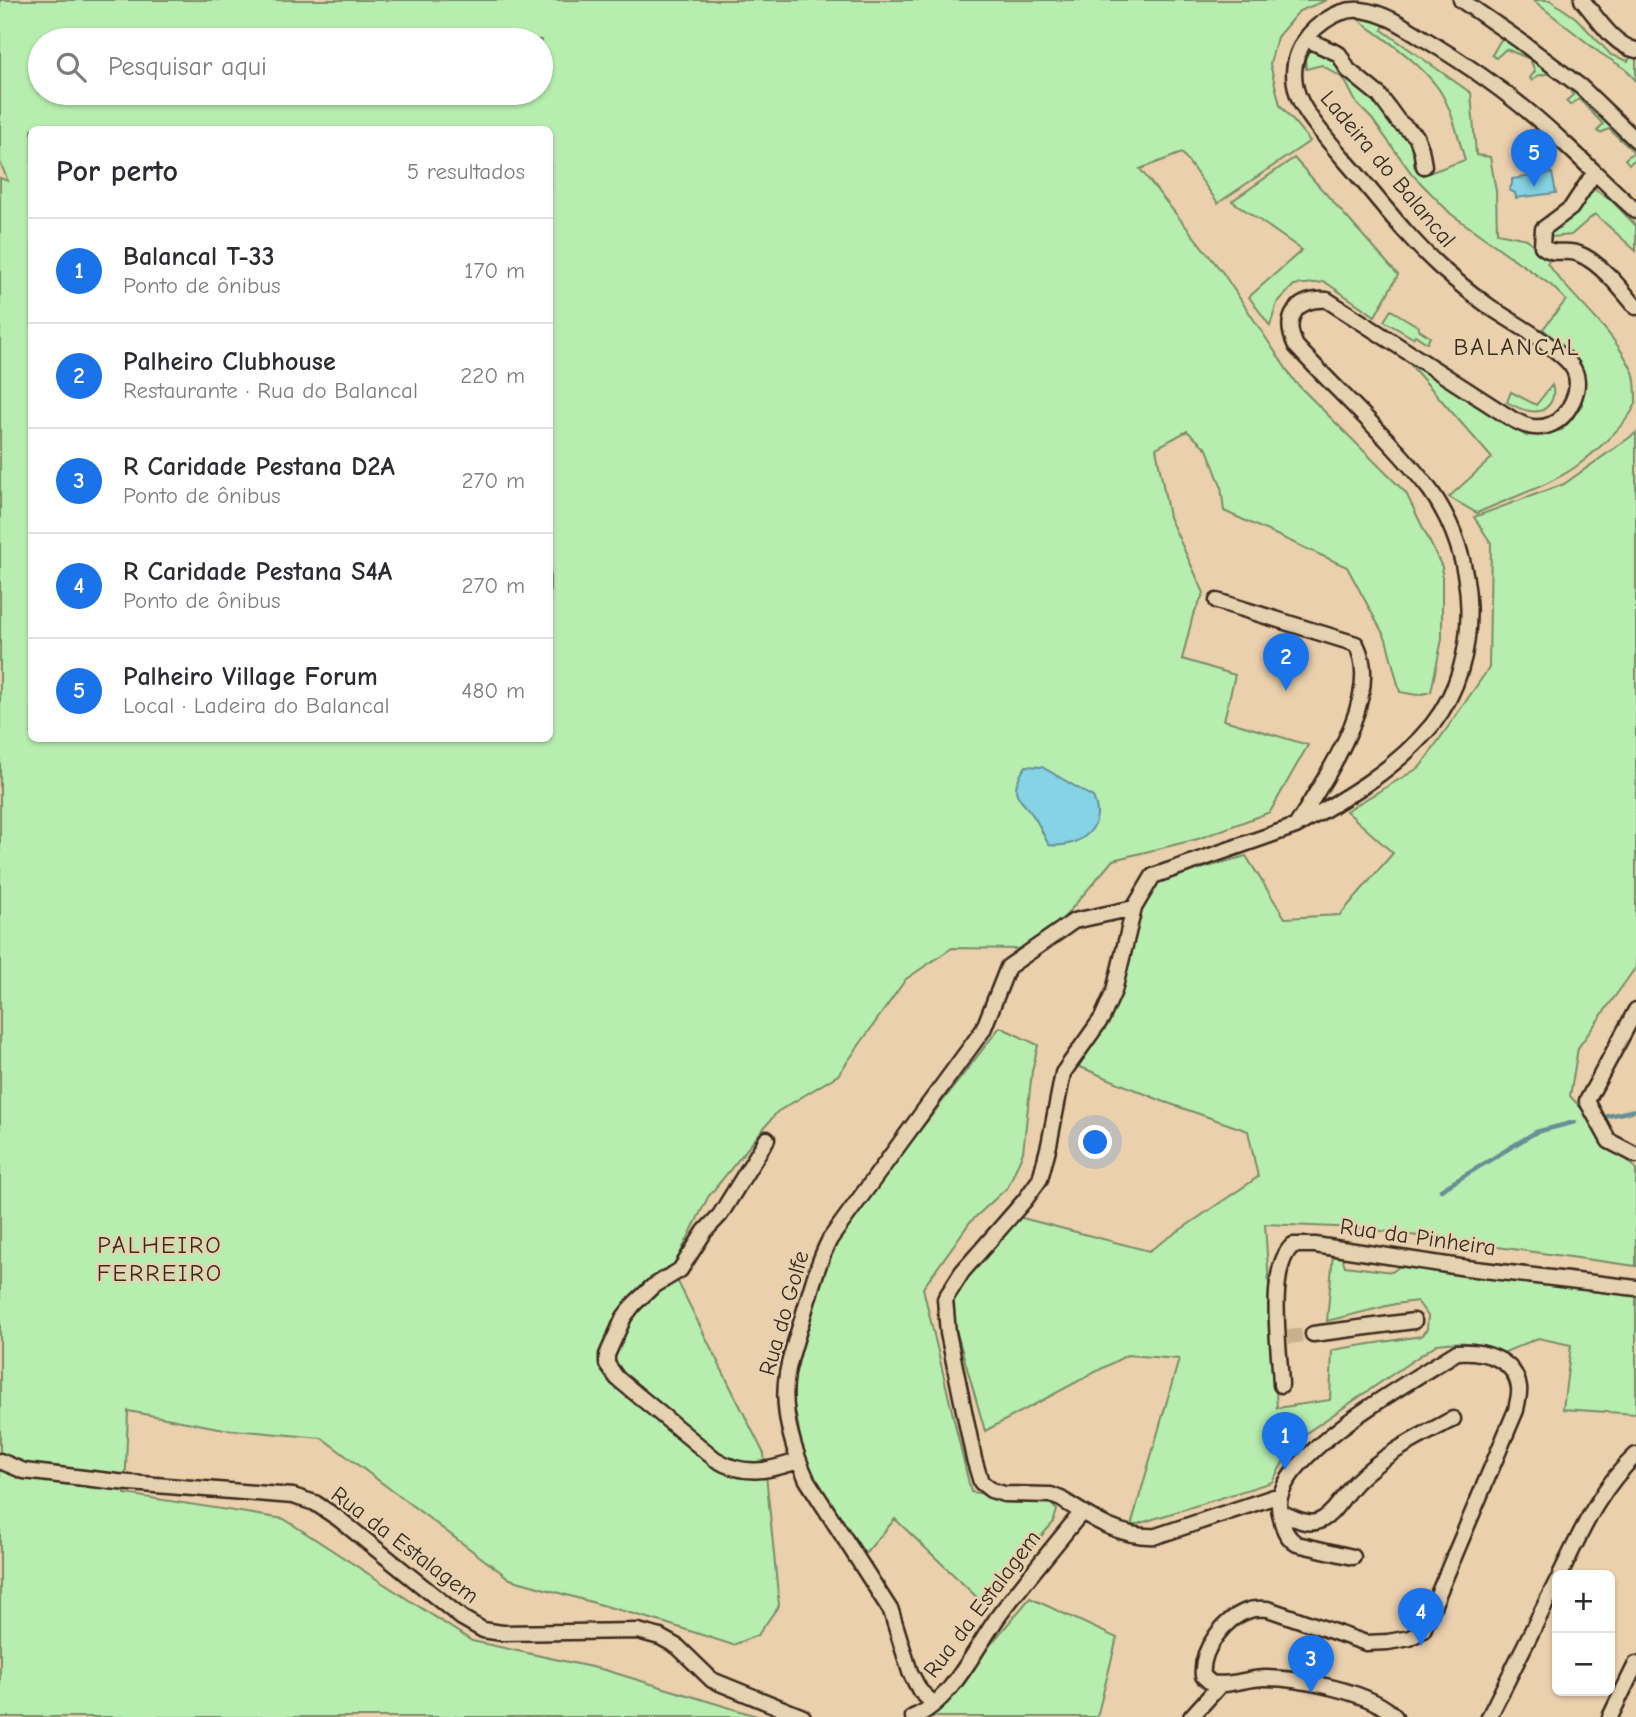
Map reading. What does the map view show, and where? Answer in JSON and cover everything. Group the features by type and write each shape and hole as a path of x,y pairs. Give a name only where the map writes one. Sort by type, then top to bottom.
{"street":[{"path":"1461,0 1581,88 1636,140"},
{"path":"1582,0 1613,36 1636,50"},
{"path":"1424,166 1416,136 1398,121 1379,95 1348,70 1339,54 1306,39 1324,22 1348,9 1388,17 1491,82 1556,136 1636,211"},
{"name":"Ladeira do Balancal","path":"1296,826 1364,786 1415,743 1433,723 1458,674 1468,625 1469,599 1459,546 1431,491 1296,346 1290,334 1290,321 1297,308 1305,301 1327,300 1512,419 1531,428 1551,424 1565,414 1577,387 1574,370 1559,353 1488,305 1441,268 1401,227 1320,130 1305,110 1294,80 1294,64 1306,39"},
{"path":"1594,173 1571,208 1543,229 1542,246 1550,252 1578,253 1619,286 1636,307"},
{"path":"1217,601 1356,643 1362,655 1362,688 1354,724 1296,826 1153,876 1134,908 1114,991 1102,1018 1063,1073 1055,1120 1040,1179 962,1272 945,1299 948,1333 974,1459 981,1482 992,1490 1004,1494 1051,1495 1120,1532 1139,1537 1156,1536 1280,1495"},
{"name":"Rua do Golfe","path":"934,1704 920,1691 910,1672 891,1611 807,1480 798,1461 791,1439 785,1394 788,1373 819,1261 830,1239 983,1030 1008,967 1074,921 1134,908"},
{"path":"1636,1010 1587,1101 1609,1141 1636,1155"},
{"path":"767,1139 720,1215 705,1231 680,1270 643,1296 624,1317 607,1355 607,1363 617,1378 728,1467 762,1472 798,1461"},
{"name":"Rua da Pinheira","path":"1281,1385 1284,1338 1275,1299 1281,1262 1293,1245 1315,1245 1467,1268 1636,1288"},
{"path":"1313,1334 1414,1321"},
{"path":"1353,1557 1290,1540 1280,1512 1280,1495 1297,1469 1337,1428 1457,1352 1474,1350 1490,1354 1514,1372 1520,1390 1516,1410 1423,1630 1410,1638 1366,1643 1268,1609 1251,1609 1227,1625 1206,1651 1203,1660 1203,1676 1211,1683 1220,1685 1265,1678 1297,1681 1357,1694 1383,1706 1395,1717"},
{"path":"1280,1512 1304,1522 1318,1522 1381,1460 1452,1419"},
{"path":"1562,1570 1593,1508 1614,1478 1636,1455"},
{"name":"Rua da Estalagem","path":"0,1461 24,1471 118,1482 293,1496 315,1503 340,1519 462,1618 483,1630 502,1633 638,1631 660,1637 678,1647 712,1679 803,1717"},
{"name":"Rua da Estalagem","path":"913,1717 934,1704 965,1666 999,1616 1082,1512"},
{"path":"1489,1717 1552,1591"},
{"path":"1610,1717 1636,1664"},
{"path":"1191,1717 1220,1685"}],"green space":[{"path":"0,0 1327,0 1299,11 1277,37 1270,64 1280,105 1310,141 1218,203 1182,153 1140,169 1223,273 1295,382 1406,493 1442,567 1442,639 1431,692 1417,695 1400,692 1386,639 1347,567 1224,511 1221,486 1207,449 1187,431 1156,448 1169,517 1204,593 1193,615 1182,659 1235,675 1224,720 1308,745 1270,812 1198,839 1113,860 1061,921 1023,949 952,948 906,979 838,1075 777,1112 708,1197 672,1270 764,1454 779,1605 758,1635 733,1645 510,1579 322,1438 224,1429 128,1411 125,1494 284,1519 472,1641 605,1670 760,1717 0,1717 0,178 8,181 0,162"},
{"path":"1533,0 1550,0 1576,18 1611,55 1628,61 1633,53 1636,54 1636,81 1627,70 1600,53"},
{"path":"1355,17 1386,22 1382,30 1471,93 1476,155 1490,157 1496,191 1497,233 1527,239 1535,247 1555,255 1547,263 1615,341 1634,375 1636,403 1632,411 1618,429 1582,462 1539,487 1477,513 1449,497 1492,458 1408,362 1526,436 1562,430 1582,405 1580,378 1569,354 1543,329 1566,300 1552,286 1451,214 1412,174 1372,119 1357,104 1344,79 1322,65 1306,69 1305,57 1312,49 1335,61 1373,99 1386,118 1410,140 1414,152 1414,166 1423,175 1465,160 1451,114 1438,88 1410,59"},
{"path":"1508,36 1518,41 1636,142 1636,159 1629,164 1625,159 1634,152 1609,129 1600,133 1597,131 1603,124 1579,99 1570,105 1566,101 1573,95 1567,86 1550,73 1537,76 1532,81 1530,78 1535,71 1530,59 1506,49 1496,58 1492,55 1500,41"},
{"path":"1294,158 1398,275 1375,316 1325,282 1294,285 1277,303 1270,326 1249,297 1302,250 1232,201"},
{"path":"1591,187 1613,202 1636,226 1636,251 1595,214 1571,235 1551,237 1545,232"},
{"path":"1391,310 1430,337 1427,343 1384,321"},
{"path":"1552,385 1551,401 1541,410 1518,408 1507,402 1511,392 1536,405"},
{"path":"1636,433 1636,967 1578,1048 1570,1096 1636,1169 1636,1266 1360,1228 1265,1224 1277,1408 1330,1400 1332,1350 1421,1336 1427,1329 1428,1316 1417,1301 1327,1321 1333,1254 1341,1254 1345,1266 1392,1272 1400,1266 1636,1295 1636,1414 1563,1409 1571,1345 1538,1338 1503,1353 1471,1343 1437,1344 1296,1440 1272,1482 1131,1526 1179,1359 1127,1355 985,1431 947,1298 1014,1216 1149,1251 1258,1177 1248,1131 1162,1101 1078,1066 1107,1025 1118,1002 1134,913 1152,883 1246,856 1285,918 1340,915 1393,853 1346,811 1420,767 1489,668 1491,543 1474,517 1564,484"},
{"path":"1000,1027 1038,1045 1032,1071 1023,1152 1008,1187 970,1222 923,1288 971,1492 1049,1502 1057,1510 1053,1523 982,1602 895,1519 865,1554 805,1463 791,1388 831,1246"},
{"path":"1030,1598 1117,1638 1097,1717 929,1717"}],"water":[{"path":"1552,173 1556,193 1516,198 1515,193 1509,190 1512,179"},
{"path":"1026,766 1042,767 1093,797 1097,818 1088,834 1070,844 1049,845 1016,790"}],"waterway":[{"path":"1608,1116 1636,1110"},
{"path":"1441,1190 1536,1132 1575,1122"}],"tunnel":[{"path":"1288,1337 1313,1334"}],"place":[{"name":"Palheiro Village Forum","path":"1534,187"},
{"name":"Palheiro Clubhouse","path":"1286,691"},
{"name":"Balancal T-33","path":"1285,1470"},
{"name":"R Caridade Pestana S4A","path":"1421,1646"},
{"name":"R Caridade Pestana D2A","path":"1311,1693"}],"district":[{"name":"BALANCAL","path":"1517,347"},
{"name":"PALHEIRO FERREIRO","path":"160,1259"}]}
